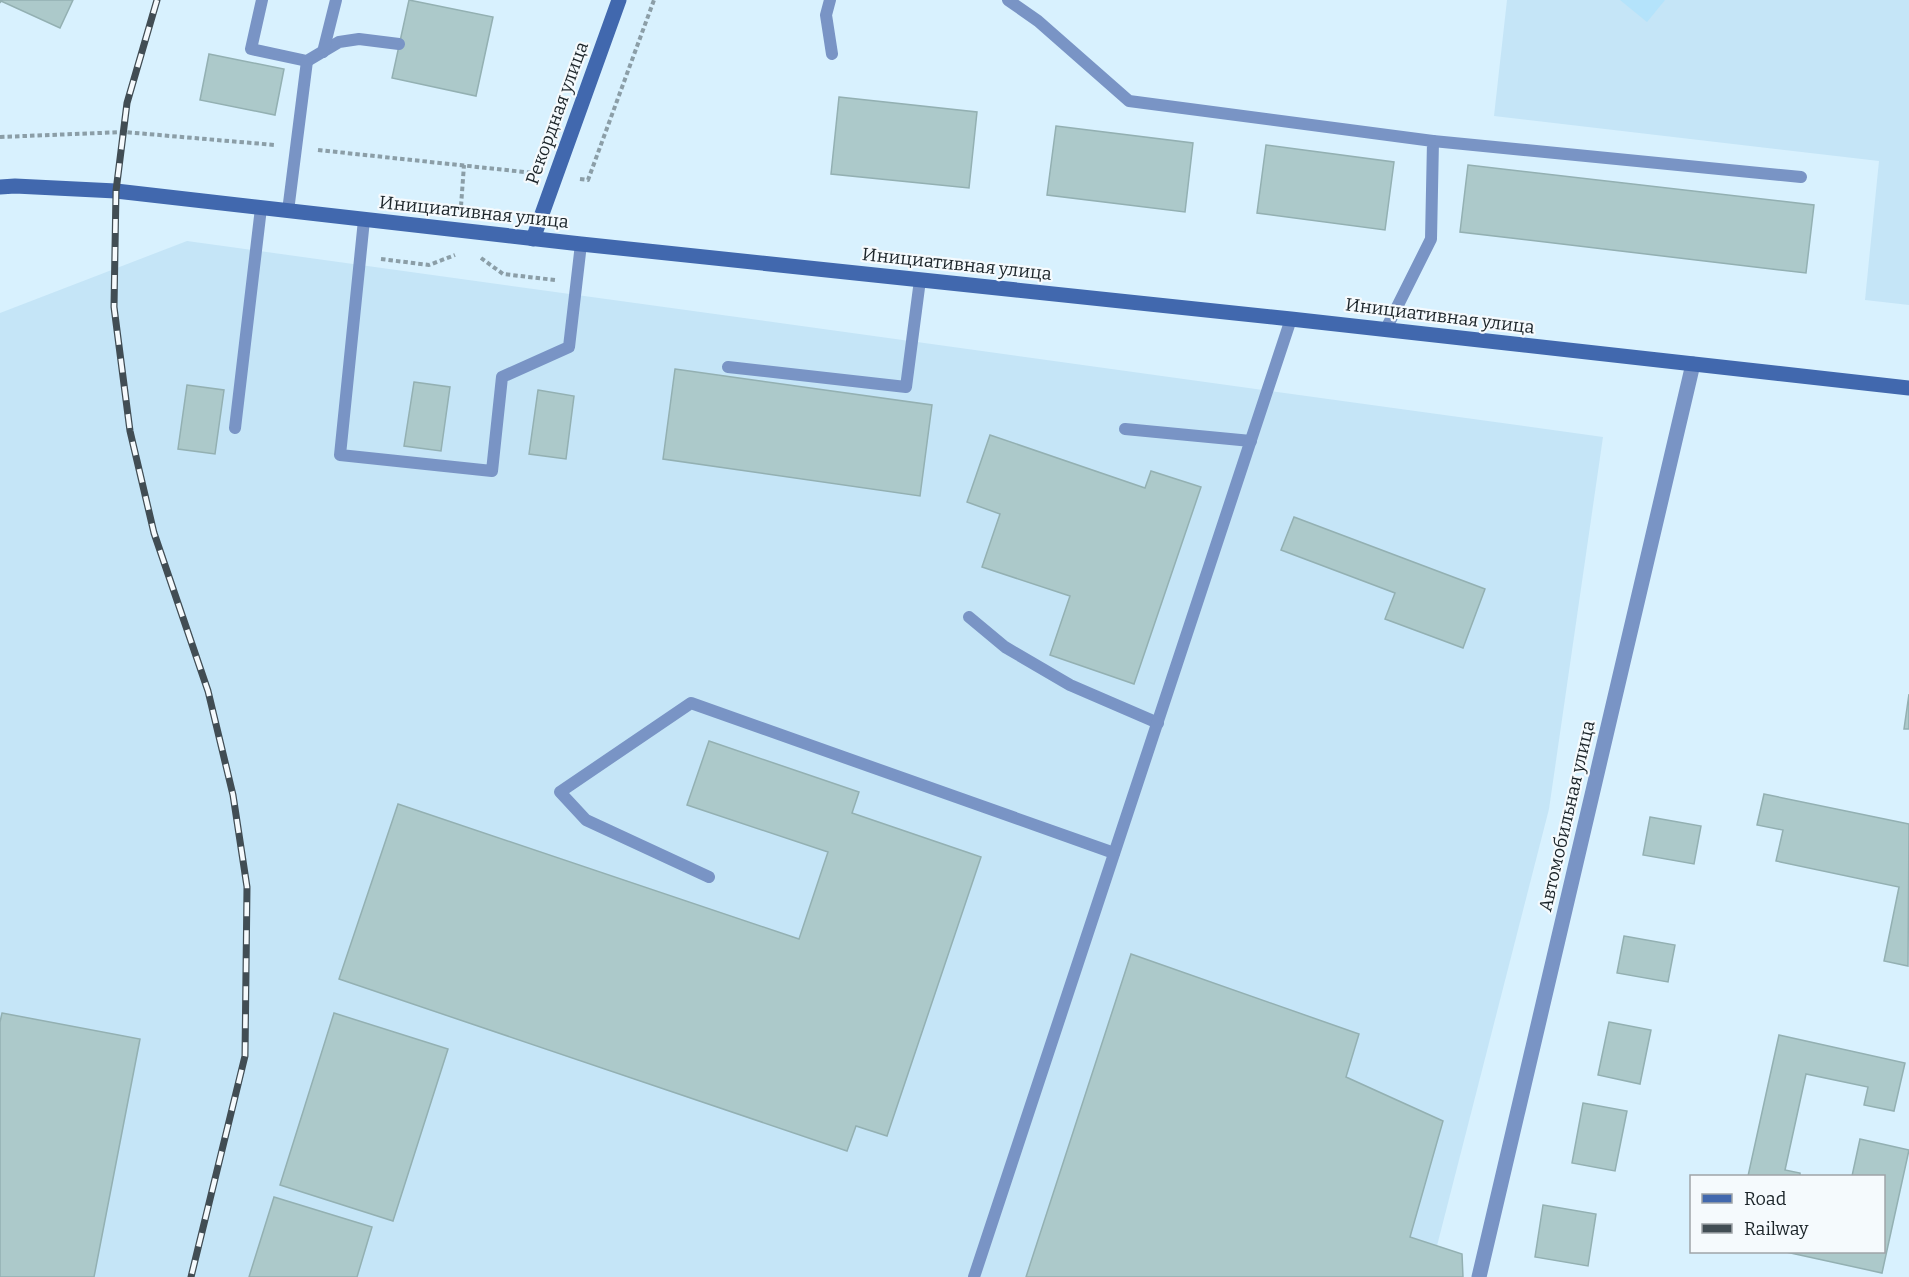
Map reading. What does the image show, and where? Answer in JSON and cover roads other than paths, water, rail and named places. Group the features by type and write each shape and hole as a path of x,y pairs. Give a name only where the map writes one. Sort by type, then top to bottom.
{"main road":[{"name":"Рекордная улица","path":"533,239 619,0"},
{"name":"Инициативная улица","path":"0,187 116,191 533,239 1291,318 1909,388"}],"street":[{"name":"Автомобильная улица","path":"1479,1277 1693,364"}],"lane":[{"path":"262,0 251,49 307,61 339,42 359,39 399,44"},
{"path":"323,52 336,0"},
{"path":"830,0 826,15 832,54"},
{"path":"1008,0 1038,21 1129,101 1433,141 1801,177"},
{"path":"288,211 307,61"},
{"path":"1386,329 1431,239 1433,141"},
{"path":"235,429 261,208"},
{"path":"364,220 340,455 492,471 502,376 569,347 581,244"},
{"path":"729,367 906,387 920,280"},
{"path":"974,1277 1291,318"},
{"path":"1125,429 1251,441"},
{"path":"969,617 1005,647 1070,685 1158,723"},
{"path":"709,877 586,820 560,792 691,703 1114,853"}],"railway":[{"path":"157,0 127,103 116,191 114,307 130,431 154,533 208,691 233,795 247,887 245,1056 191,1277"}]}
